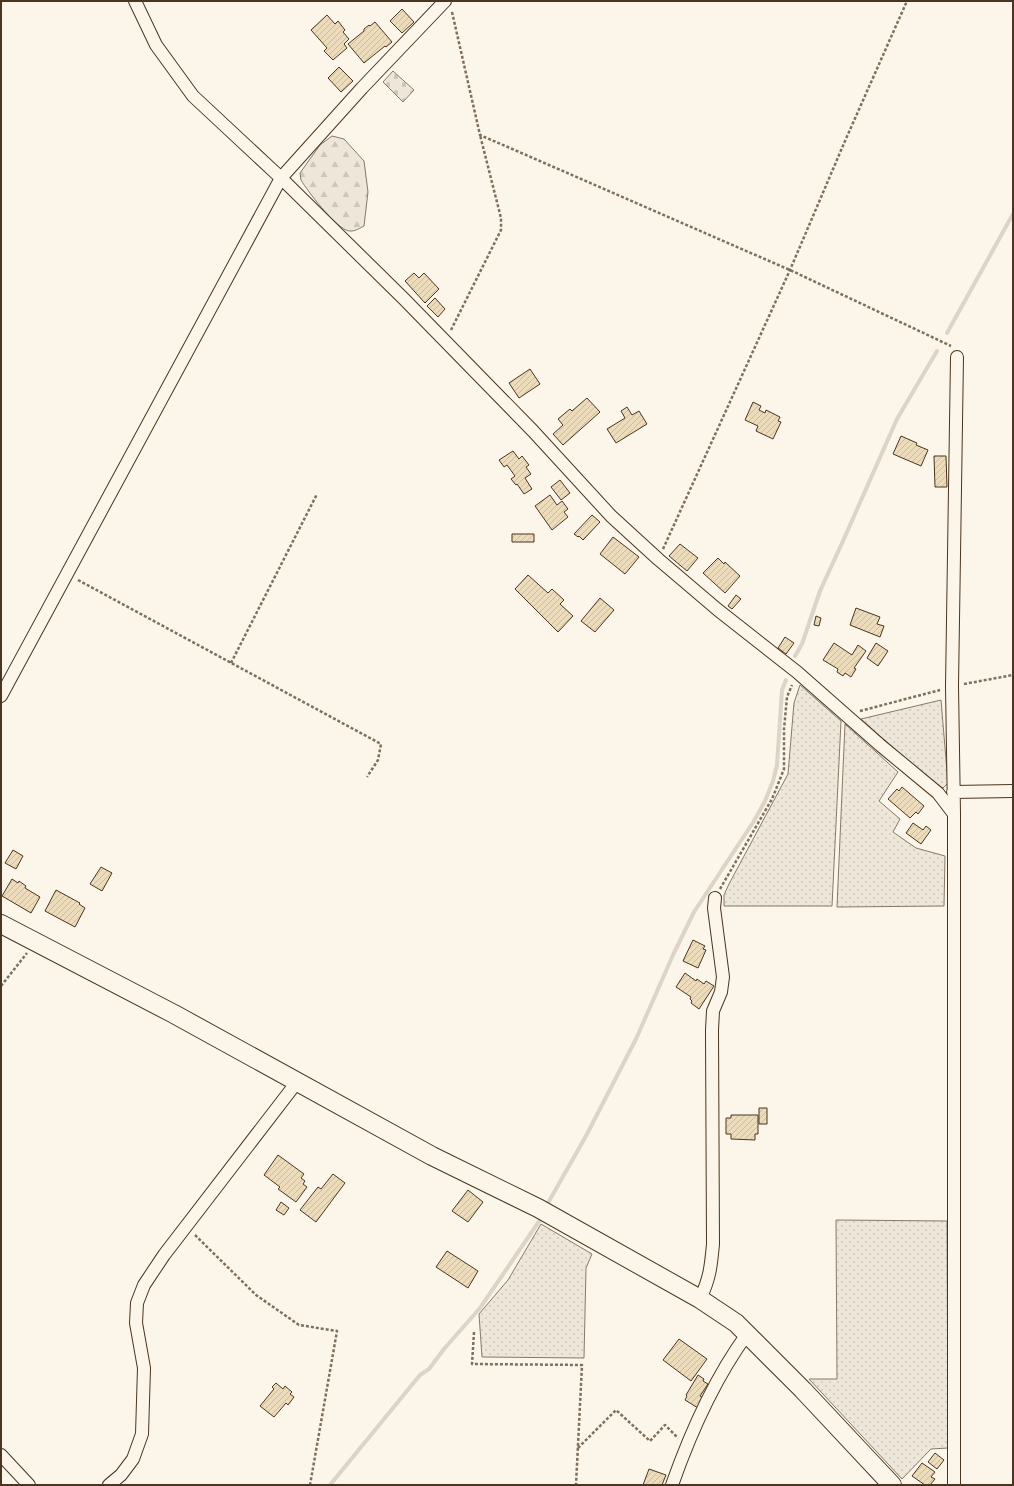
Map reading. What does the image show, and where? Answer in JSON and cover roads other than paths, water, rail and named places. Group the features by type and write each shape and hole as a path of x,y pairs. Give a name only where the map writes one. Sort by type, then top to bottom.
{"street":[{"path":"135,1 156,45 193,96 281,178 446,341 533,431 611,516 658,559 718,610 797,672 938,793 954,814"},
{"path":"1,696 281,178 362,88 448,5"},
{"path":"954,1485 954,792 952,686 957,357"},
{"path":"954,792 1013,791"},
{"path":"700,1299 707,1285 711,1272 713,1244 712,1030 713,1011 724,977 714,908 715,898"},
{"path":"1,924 174,1014 432,1156 538,1208 700,1299 736,1323 803,1390 892,1485"},
{"path":"110,1485 122,1475 133,1459 142,1434 144,1368 136,1323 137,1303 144,1285 164,1255 297,1082"},
{"path":"672,1485 686,1446 731,1356 747,1334"},
{"path":"1,1455 29,1485"}],"waterway":[{"path":"947,333 1013,214"},
{"path":"795,656 802,644 820,591 897,419 937,351"},
{"path":"548,1203 586,1136 636,1039 673,955 694,912 754,821 765,801 773,781 777,765 782,690 786,680"},
{"path":"330,1485 420,1375 429,1369 444,1349 480,1308 542,1217"}]}
